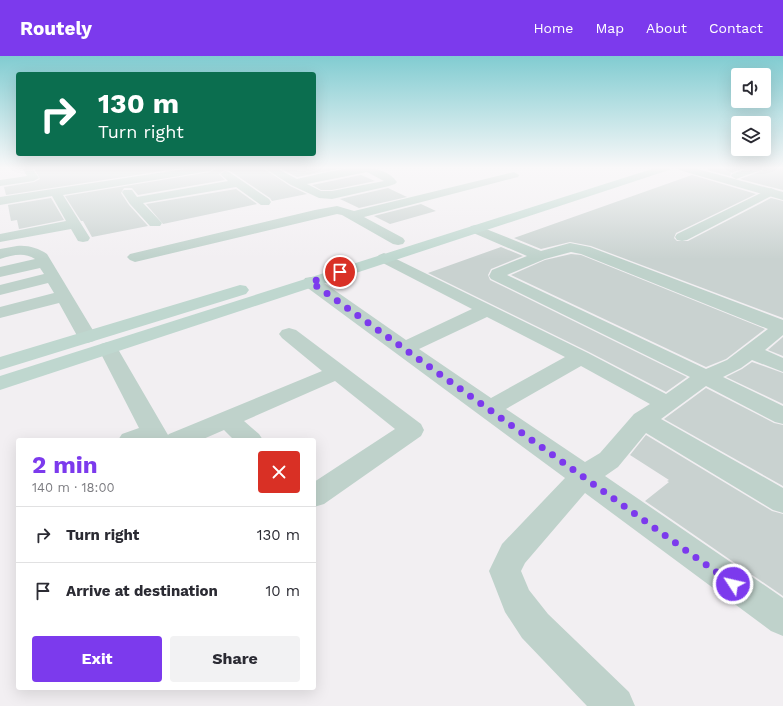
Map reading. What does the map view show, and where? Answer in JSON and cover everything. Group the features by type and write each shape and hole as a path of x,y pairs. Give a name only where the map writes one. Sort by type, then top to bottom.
{"main road":[{"path":"0,364 537,198"},
{"path":"0,383 571,198"}],"street":[{"path":"0,201 19,198"},
{"path":"59,198 83,238"},
{"path":"134,200 144,198"},
{"path":"260,198 265,202"},
{"path":"355,215 421,198"},
{"path":"682,236 765,198"},
{"path":"134,200 155,223"},
{"path":"136,257 337,210 355,215 398,241"},
{"path":"0,238 74,224"},
{"path":"476,229 540,256"},
{"path":"782,327 585,250 570,247 540,256 503,270 496,276 783,416"},
{"path":"0,254 20,250 29,250 42,257 87,337"},
{"path":"384,258 581,357 667,404"},
{"path":"0,272 44,262"},
{"path":"0,290 53,277"},
{"path":"311,282 783,619"},
{"path":"0,313 64,296"},
{"path":"404,348 486,310"},
{"path":"615,706 535,626 517,601 505,571 513,554 583,477 609,460 643,420 705,377 734,364 782,327"},
{"path":"289,334 412,430 316,495"},
{"path":"108,348 147,437"},
{"path":"750,351 783,366"},
{"path":"488,409 581,357"},
{"path":"183,438 338,372"},
{"path":"228,420 248,438"},
{"path":"643,420 783,502"}],"building":[{"path":"51,198 64,220 19,229 17,220 11,221 8,205"},
{"path":"66,198 125,198 148,226 92,237 83,221 81,221"},
{"path":"180,198 249,198 257,204 163,224 146,204"},
{"path":"270,198 285,198 272,201"},
{"path":"343,198 401,198 359,208 340,199"},
{"path":"626,198 747,198 676,233 674,238 677,241 688,241 770,198 783,201 783,318 591,246 570,242 541,249 514,238"},
{"path":"421,204 436,211 390,224 374,216"},
{"path":"501,247 523,256 491,269 488,275 490,280 687,377 666,392 589,352 428,273"},
{"path":"571,254 581,255 765,329 726,359 706,367 511,275 545,260"},
{"path":"783,337 783,356 768,350"},
{"path":"752,362 783,373 783,404 726,377"},
{"path":"706,388 774,423 783,425 783,486 664,419"},
{"path":"646,435 772,511 783,514 783,596 645,501 669,482 667,481 669,480 630,455"}],"route":[{"path":"340,272 311,282 733,584"}]}
